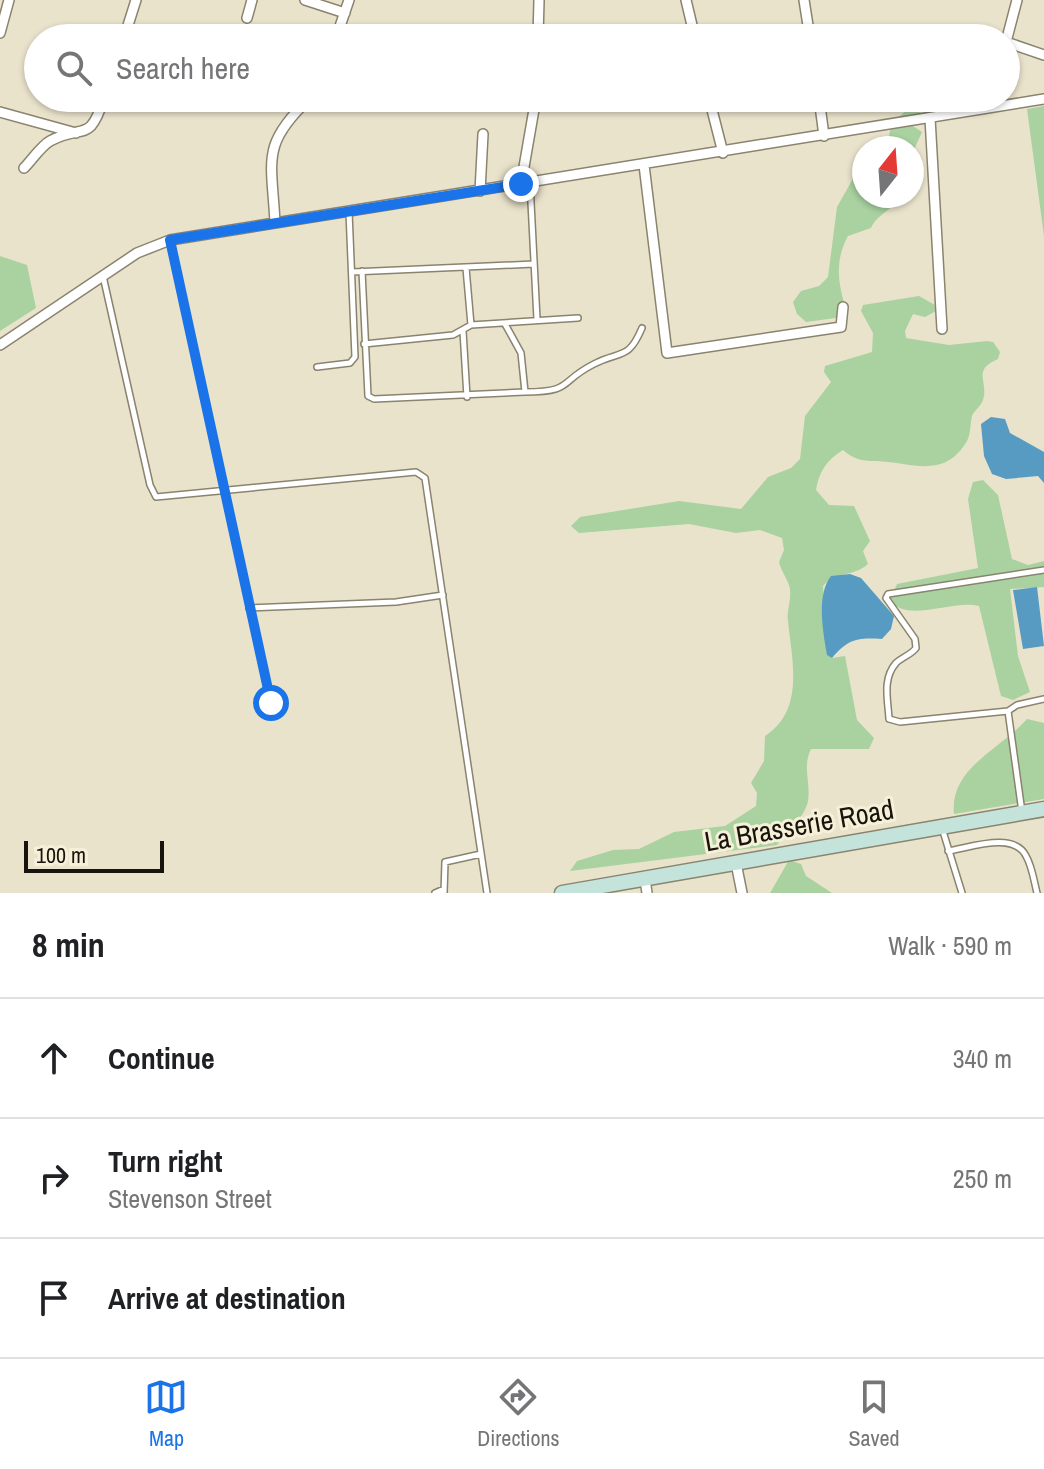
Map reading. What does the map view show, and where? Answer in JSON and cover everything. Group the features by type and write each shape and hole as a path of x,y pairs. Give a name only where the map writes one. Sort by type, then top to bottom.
{"main road":[{"name":"La Brasserie Road","path":"562,893 646,886 736,863 1044,809"}],"street":[{"path":"0,33 9,0"},
{"path":"128,24 136,0"},
{"path":"247,18 252,0"},
{"path":"305,0 345,13"},
{"path":"341,24 349,0"},
{"path":"538,24 539,0"},
{"path":"686,0 692,24"},
{"path":"804,0 808,24"},
{"path":"1011,24 1017,0"},
{"path":"1020,47 1044,55"},
{"path":"1020,103 1044,99"},
{"path":"0,112 76,133"},
{"path":"24,168 49,141 87,131 100,112"},
{"path":"275,223 274,142 286,121 295,112"},
{"path":"526,183 534,112"},
{"path":"713,112 723,153"},
{"path":"821,112 824,136"},
{"path":"0,345 137,253 170,240 966,112"},
{"path":"930,118 942,329"},
{"path":"480,191 483,134"},
{"path":"644,165 667,353 841,327 843,307"},
{"path":"736,863 742,893"}],"lane":[{"path":"526,183 537,319"},
{"path":"317,367 350,363 355,357 349,212"},
{"path":"170,240 271,703"},
{"path":"352,272 534,264"},
{"path":"466,268 471,325"},
{"path":"362,271 368,396 374,399 554,392 568,386 596,362 627,354 634,347 642,328"},
{"path":"103,276 152,493 162,499 224,489 416,472 422,475 487,893"},
{"path":"364,344 453,335 471,325 578,318"},
{"path":"505,324 521,353 525,392"},
{"path":"463,331 467,397"},
{"path":"1044,570 888,594 886,598 915,639 916,648 898,661 890,674 886,688 893,722 1008,711 1017,705 1044,699"},
{"path":"249,608 396,602 443,595"},
{"path":"1008,711 1022,812"},
{"path":"942,827 962,893"},
{"path":"948,851 1002,842 1020,847 1027,856 1037,893"},
{"path":"435,893 444,891 445,862 481,854"}],"green space":[{"path":"1044,106 1044,236 1027,109"},
{"path":"905,112 920,112 913,126 922,132 920,136 890,136 892,127"},
{"path":"852,180 852,208 890,208 871,228 848,236 839,264 841,292 847,312 843,317 806,322 797,314 793,302 801,291 819,286 828,277 837,207"},
{"path":"0,256 27,265 36,308 0,331"},
{"path":"919,296 935,305 936,311 925,317 913,314 905,331 906,338 949,345 987,341 993,342 1000,352 998,359 983,372 983,400 972,416 967,441 951,459 942,464 922,466 860,459 843,450 828,462 819,477 816,490 829,505 854,506 870,541 863,551 868,564 823,586 827,654 832,658 845,656 857,720 874,738 869,749 811,749 807,762 809,794 806,807 800,819 777,845 570,871 577,861 613,850 639,849 674,832 725,826 756,806 757,793 751,783 764,761 765,736 786,713 793,684 788,617 790,590 779,562 784,550 782,538 760,530 736,533 689,524 579,533 571,526 580,517 679,501 741,509 768,477 791,468 800,459 805,416 831,382 824,372 825,366 872,352 873,333 861,311 863,305"},
{"path":"983,480 998,495 1012,559 1028,565 1044,561 1044,587 1010,589 1018,656 1030,692 1013,700 1001,696 979,606 957,605 919,611 898,607 890,600 897,584 978,568 968,499 973,482"},
{"path":"1027,719 1044,723 1044,799 954,814 955,798 968,772"},
{"path":"789,860 801,864 806,876 832,893 770,893"}],"water":[{"path":"991,417 1005,419 1010,433 1044,452 1044,483 1038,476 1006,479 992,474 984,456 981,424"},
{"path":"850,574 861,578 894,616 891,629 882,639 854,641 832,658 827,655 824,636 823,593 831,576"},
{"path":"1037,587 1044,646 1023,649 1013,590"}],"route":[{"path":"271,703 170,240 521,184"}]}
